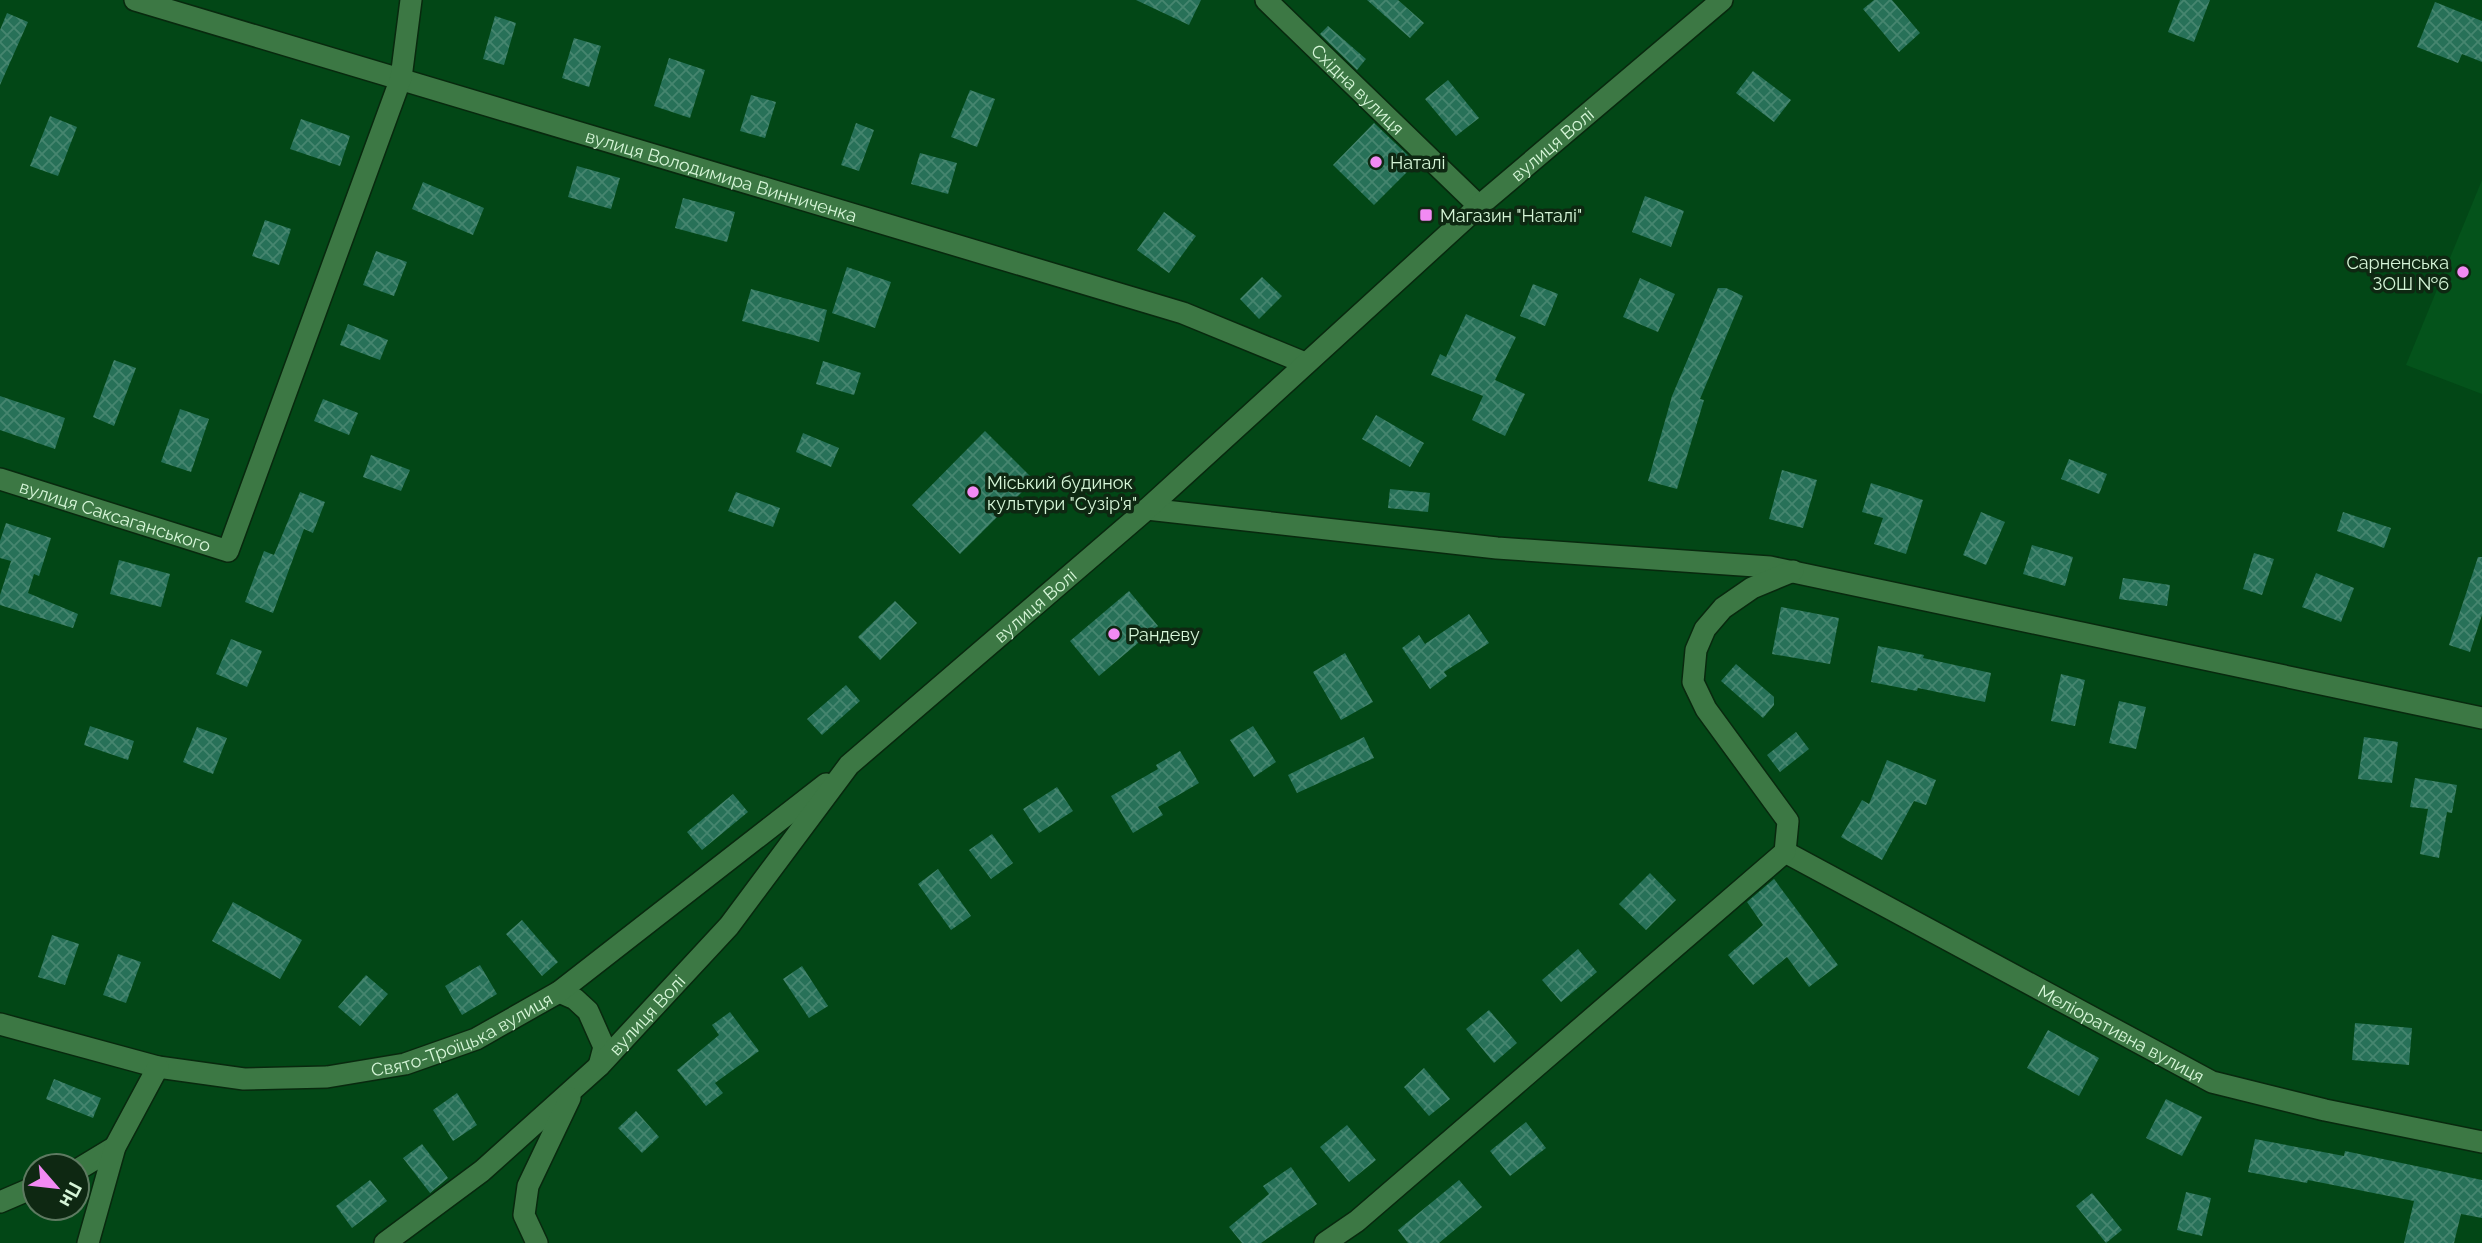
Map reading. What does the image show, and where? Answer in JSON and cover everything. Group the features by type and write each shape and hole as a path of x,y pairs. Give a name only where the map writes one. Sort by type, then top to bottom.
{"street":[{"name":"вулиця Володимира Винниченка","path":"135,0 1183,313 1305,363"},
{"path":"401,78 411,0"},
{"name":"Східна вулиця","path":"1266,0 1479,206"},
{"name":"вулиця Волі","path":"385,1243 482,1171 599,1066 729,926 849,765 1147,509 1479,206 1722,0"},
{"name":"вулиця Саксаганського","path":"0,480 228,551 401,78"},
{"path":"1147,509 1497,548 1770,567 2482,718"},
{"path":"1325,1243 1357,1222 1786,852 1788,821 1706,709 1693,682 1696,650 1705,629 1723,608 1752,588 1793,571"},
{"name":"Свято-Троїцька вулиця","path":"0,1024 158,1067 244,1079 327,1077 405,1064 476,1039 559,992 849,765"},
{"name":"Меліоративна вулиця","path":"1786,852 2211,1082 2325,1110 2482,1142"},
{"path":"559,992 575,999 588,1011 604,1047 599,1066"},
{"path":"88,1243 115,1147 158,1067"},
{"path":"537,1243 524,1214 528,1186 576,1087"},
{"path":"91,1162 115,1147"},
{"path":"0,1202 21,1193"}],"shaded area":[{"name":"Сарненська ЗОШ №6","path":"2482,180 2482,394 2406,365"}],"building":[{"path":"1136,0 1201,0 1189,25"},
{"path":"1367,0 1398,0 1424,23 1410,38"},
{"path":"1874,0 1892,0 1920,33 1899,52 1863,9"},
{"path":"2180,0 2210,0 2194,42 2168,32"},
{"path":"2435,2 2482,21 2482,62 2462,54 2458,63 2417,47"},
{"path":"7,13 28,22 0,85 0,30"},
{"path":"495,16 516,23 504,65 483,59"},
{"path":"1328,26 1366,59 1357,70 1320,34"},
{"path":"574,38 601,46 589,87 562,78"},
{"path":"669,58 705,70 690,118 654,106"},
{"path":"1753,71 1791,100 1774,122 1736,93"},
{"path":"1448,80 1479,118 1456,136 1425,99"},
{"path":"970,90 995,99 977,147 951,137"},
{"path":"751,95 776,102 765,138 740,131"},
{"path":"50,116 77,127 58,176 30,166"},
{"path":"301,119 350,136 340,166 290,149"},
{"path":"856,123 874,130 859,171 841,165"},
{"name":"Наталі","path":"1374,123 1416,163 1374,205 1333,165"},
{"path":"920,153 957,163 948,194 911,184"},
{"path":"577,166 620,178 611,209 568,197"},
{"path":"423,182 484,208 473,235 412,209"},
{"path":"1645,196 1684,211 1671,247 1632,232"},
{"path":"683,198 735,212 727,242 675,228"},
{"path":"1164,212 1196,236 1169,273 1137,250"},
{"path":"265,220 291,229 279,265 252,256"},
{"path":"376,251 407,262 394,296 363,285"},
{"path":"847,267 891,282 875,328 832,313"},
{"path":"1262,277 1282,296 1259,319 1240,299"},
{"path":"1640,278 1675,294 1658,332 1623,317"},
{"path":"1533,284 1558,294 1545,326 1520,316"},
{"path":"1718,288 1726,288 1743,296 1700,399 1704,400 1677,489 1648,481 1672,396"},
{"path":"751,289 827,310 819,342 742,321"},
{"path":"1466,314 1516,337 1495,380 1525,394 1505,436 1472,420 1483,396 1431,375 1440,354 1446,357"},
{"path":"348,324 388,340 380,360 340,345"},
{"path":"114,360 136,368 114,426 93,417"},
{"path":"823,361 861,373 854,395 816,384"},
{"path":"0,396 65,418 55,449 0,430"},
{"path":"323,399 358,413 349,435 314,421"},
{"path":"180,409 209,419 191,472 161,462"},
{"path":"1376,415 1424,443 1410,467 1362,439"},
{"name":"Міський будинок культури \"Сузір'я\"","path":"985,431 1034,480 960,554 912,505"},
{"path":"803,433 839,448 831,467 796,452"},
{"path":"371,455 410,470 401,491 363,477"},
{"path":"2069,459 2107,474 2099,494 2061,479"},
{"path":"1782,470 1817,480 1803,528 1769,519"},
{"path":"1871,483 1923,500 1906,554 1874,544 1883,518 1862,512"},
{"path":"1390,489 1430,493 1428,512 1388,508"},
{"path":"300,492 325,502 313,533 304,529 273,613 245,602 264,551 274,555"},
{"path":"736,492 780,508 773,527 728,511"},
{"path":"1981,512 2005,522 1986,565 1963,555"},
{"path":"2343,512 2391,528 2384,548 2337,531"},
{"path":"6,523 51,538 39,576 34,574 28,593 78,614 73,628 0,605 0,595 11,561 0,558 0,541"},
{"path":"2032,545 2073,557 2065,586 2023,574"},
{"path":"2254,553 2274,559 2262,595 2243,589"},
{"path":"2478,557 2482,557 2482,615 2470,652 2449,645"},
{"path":"119,560 170,574 161,607 110,594"},
{"path":"2316,573 2354,588 2341,622 2302,607"},
{"path":"2123,578 2170,585 2167,606 2119,599"},
{"name":"Рандеву","path":"1129,591 1158,626 1099,676 1070,641"},
{"path":"895,601 917,623 880,660 858,637"},
{"path":"1781,607 1839,618 1830,664 1772,654"},
{"path":"1469,614 1489,643 1444,672 1447,676 1430,689 1402,648 1419,635 1425,644"},
{"path":"231,639 262,651 247,687 216,674"},
{"path":"1878,646 1991,673 1985,702 1918,688 1917,691 1871,682"},
{"path":"1345,653 1373,702 1341,720 1313,672"},
{"path":"1736,664 1774,697 1774,705 1763,718 1721,681"},
{"path":"2061,674 2085,680 2075,726 2051,721"},
{"path":"846,685 860,701 822,735 807,719"},
{"path":"2119,701 2146,707 2136,749 2109,743"},
{"path":"90,726 134,741 128,760 84,745"},
{"path":"1253,726 1276,762 1254,777 1230,740"},
{"path":"197,727 227,738 213,774 183,762"},
{"path":"1796,732 1809,749 1780,772 1767,755"},
{"path":"1364,737 1374,758 1297,793 1288,775"},
{"path":"2364,737 2398,742 2392,783 2358,779"},
{"path":"1180,751 1199,783 1158,807 1163,815 1133,833 1111,796 1158,769 1156,765"},
{"path":"1887,760 1936,780 1926,805 1914,801 1882,860 1841,837 1862,800 1869,804"},
{"path":"2415,778 2457,785 2452,813 2447,812 2439,858 2420,854 2428,809 2410,807"},
{"path":"1057,787 1073,811 1039,833 1023,809"},
{"path":"733,794 748,812 702,850 687,832"},
{"path":"992,834 1013,863 991,879 969,850"},
{"path":"938,869 971,916 951,930 918,884"},
{"path":"1650,873 1676,900 1646,930 1619,904"},
{"path":"1774,879 1838,965 1809,987 1787,957 1753,985 1728,955 1763,925 1747,902"},
{"path":"233,902 302,940 280,979 212,941"},
{"path":"522,920 558,962 542,976 506,934"},
{"path":"52,935 79,944 65,985 38,977"},
{"path":"1578,949 1597,972 1561,1002 1542,980"},
{"path":"118,954 141,962 126,1003 103,995"},
{"path":"480,965 497,994 462,1015 445,986"},
{"path":"802,966 828,1006 809,1018 783,979"},
{"path":"366,975 388,994 360,1026 338,1007"},
{"path":"1489,1010 1517,1043 1494,1063 1466,1029"},
{"path":"730,1012 759,1051 715,1083 723,1093 706,1106 677,1070 719,1035 712,1025"},
{"path":"2355,1023 2412,1028 2409,1065 2352,1060"},
{"path":"2048,1030 2099,1058 2079,1096 2027,1068"},
{"path":"1424,1068 1450,1099 1429,1116 1404,1087"},
{"path":"54,1079 101,1098 93,1118 46,1099"},
{"path":"457,1093 477,1125 453,1141 433,1110"},
{"path":"2166,1099 2202,1117 2182,1156 2146,1138"},
{"path":"636,1111 659,1137 642,1153 618,1128"},
{"path":"1526,1122 1546,1148 1510,1176 1490,1151"},
{"path":"1347,1125 1376,1160 1349,1182 1320,1147"},
{"path":"2255,1139 2344,1156 2345,1151 2482,1180 2482,1218 2461,1214 2454,1243 2404,1243 2414,1201 2308,1180 2307,1183 2248,1172"},
{"path":"422,1144 448,1178 430,1193 403,1158"},
{"path":"1291,1167 1317,1204 1261,1243 1242,1243 1229,1227 1269,1194 1263,1186"},
{"path":"370,1180 387,1201 352,1228 336,1206"},
{"path":"1459,1180 1482,1207 1439,1243 1408,1243 1398,1230"},
{"path":"2186,1192 2211,1198 2202,1236 2177,1230"},
{"path":"2092,1193 2122,1230 2106,1243 2076,1206"}],"place":[{"name":"Наталі","path":"1376,162"},
{"name":"Магазин \"Наталі\"","path":"1426,215"},
{"name":"Сарненська ЗОШ №6","path":"2463,272"},
{"name":"Міський будинок культури \"Сузір'я\"","path":"973,492"},
{"name":"Рандеву","path":"1114,634"}]}
